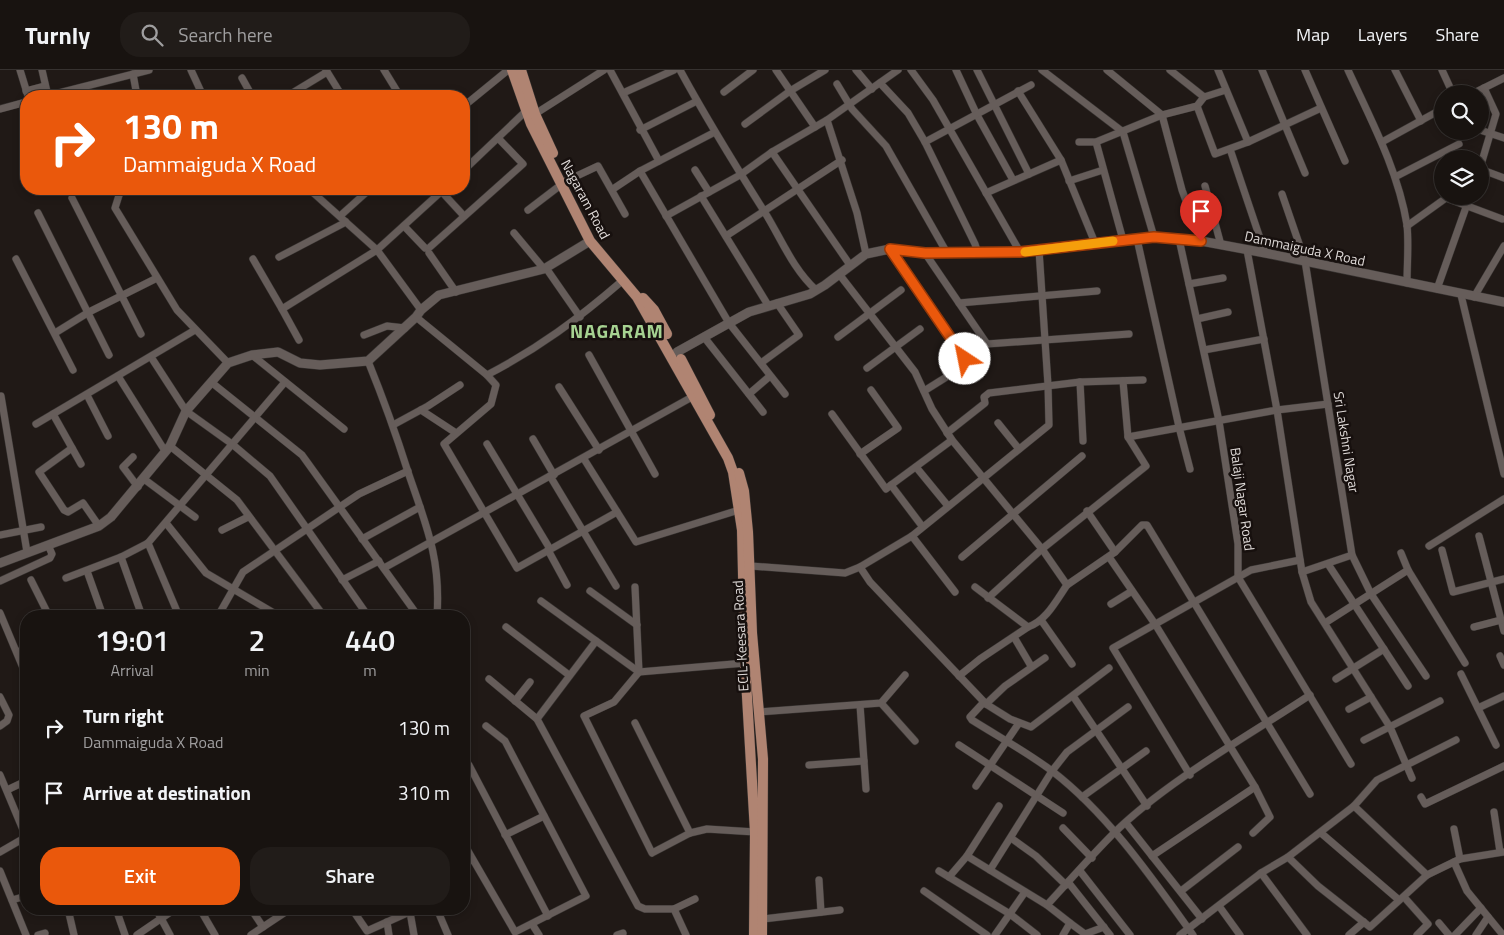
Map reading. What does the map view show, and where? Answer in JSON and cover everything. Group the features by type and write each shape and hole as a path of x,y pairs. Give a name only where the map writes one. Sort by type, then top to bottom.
{"main road":[{"name":"Nagaram Road","path":"512,70 590,242 637,297 674,354"},
{"name":"Nagaram Road","path":"521,70 530,112"},
{"name":"Nagaram Road","path":"564,183 595,236 654,310 674,354"},
{"name":"ECIL-Keesara Road","path":"674,354 692,398 728,458 739,510 763,759 762,935"},
{"name":"ECIL-Keesara Road","path":"674,354 734,457 744,491 751,566 745,664 756,832 754,935"}],"street":[{"path":"20,70 26,90"},
{"path":"42,70 46,90"},
{"path":"71,90 149,70"},
{"path":"191,70 200,90"},
{"path":"384,70 396,90"},
{"path":"470,101 508,70"},
{"path":"470,164 530,112 604,70"},
{"path":"610,70 640,130 659,161"},
{"path":"623,93 674,70"},
{"path":"680,70 797,269 816,290"},
{"path":"724,92 753,70"},
{"path":"776,70 815,127"},
{"path":"745,124 790,91 825,70"},
{"path":"856,70 872,89"},
{"path":"666,216 740,175 772,152 827,120 898,70"},
{"path":"911,70 934,100 1020,252"},
{"path":"956,70 977,115 1013,180"},
{"path":"976,70 1030,174"},
{"path":"1042,70 1123,132 1154,237"},
{"path":"1107,70 1162,115 1182,190 1201,241"},
{"path":"1170,70 1204,97"},
{"path":"1218,70 1248,142"},
{"path":"1262,70 1305,173"},
{"path":"1305,70 1345,161"},
{"path":"1348,70 1382,142 1395,177 1407,226 1407,283"},
{"path":"1395,70 1421,121"},
{"path":"1442,70 1449,85"},
{"path":"297,90 327,71 338,90"},
{"path":"133,74 136,90"},
{"path":"242,78 249,90"},
{"path":"1489,86 1504,78"},
{"path":"880,83 908,113 925,142 976,244 978,253"},
{"path":"837,84 853,110 886,146 947,253"},
{"path":"925,142 1031,85"},
{"path":"40,90 45,86"},
{"path":"1079,142 1096,142 1162,115 1197,106 1204,97 1226,90"},
{"path":"1018,91 1062,160 1069,182 1095,243"},
{"path":"1486,150 1496,114 1489,99"},
{"path":"640,130 697,101"},
{"path":"0,108 20,103"},
{"path":"1197,106 1215,154 1285,126 1321,108"},
{"path":"1382,142 1434,114"},
{"path":"827,120 842,160 866,254"},
{"path":"613,190 640,171 715,132"},
{"path":"1489,132 1504,138"},
{"path":"428,249 523,164 498,138"},
{"path":"1096,142 1123,240"},
{"path":"1395,177 1459,144"},
{"path":"1230,149 1266,253"},
{"path":"772,152 796,190 850,266"},
{"path":"726,236 842,160"},
{"path":"986,193 1062,160"},
{"path":"528,210 564,183 598,166 625,214"},
{"path":"695,170 709,192"},
{"path":"1069,182 1103,170"},
{"path":"640,171 729,323 785,394"},
{"path":"1489,172 1504,178"},
{"path":"1205,186 1221,245"},
{"name":"Sri Lakshni Nagar","path":"1282,194 1305,261 1352,555 1371,594 1426,676"},
{"path":"119,195 115,208 176,310 228,363"},
{"path":"316,195 377,250 419,314 496,385 491,404 444,444 516,568 617,512"},
{"path":"279,257 343,219 365,195"},
{"path":"282,309 377,250 437,195"},
{"path":"446,195 464,216"},
{"path":"701,196 773,304 799,336 761,363"},
{"path":"72,198 141,334"},
{"path":"1407,226 1446,198 1502,219"},
{"path":"1437,289 1467,206"},
{"path":"38,213 109,355"},
{"path":"404,226 428,249 456,292"},
{"path":"514,233 545,268 580,317"},
{"name":"Dammaiguda X Road","path":"674,354 729,323 773,304 793,300 816,290 866,254 890,249 925,253 1020,252 1154,237 1180,239 1266,253 1460,295 1504,302"},
{"path":"1137,239 1178,428 1190,469"},
{"name":"Balaji Nagar Road","path":"1180,239 1219,421 1238,544 1238,577"},
{"path":"0,563 99,526 138,487 167,449 186,411 228,363 252,355 278,352 300,363 320,365 368,361 439,295 545,268 590,242"},
{"path":"1474,297 1504,246"},
{"path":"890,249 970,365"},
{"path":"751,566 845,572 860,567 912,536 1049,425 1046,341 1039,250"},
{"path":"1247,250 1277,410 1302,572 1311,602 1390,727 1412,778"},
{"path":"925,253 987,344 1129,334"},
{"path":"16,259 73,370"},
{"path":"253,260 299,340"},
{"path":"839,274 898,347 915,372 932,409 946,433 1042,549 1067,585"},
{"path":"54,333 89,312 123,297 157,278"},
{"path":"1189,284 1223,278"},
{"path":"487,375 530,352 580,317 622,281"},
{"path":"838,337 901,290"},
{"path":"959,303 1042,298 1097,291"},
{"path":"1460,295 1504,474"},
{"path":"1197,319 1228,312"},
{"path":"364,335 387,326 405,328"},
{"path":"867,368 920,329"},
{"path":"36,424 195,330"},
{"path":"704,337 764,412"},
{"path":"1204,350 1264,339"},
{"path":"252,355 344,429"},
{"path":"589,356 655,474"},
{"path":"151,357 186,411 232,444 270,476 364,610"},
{"path":"368,361 393,424 432,541 438,573 437,610"},
{"path":"924,391 956,371"},
{"path":"118,376 167,449 207,476 237,500 319,610"},
{"path":"749,394 770,376"},
{"path":"946,433 985,403 984,397 989,393 1080,382 1143,380"},
{"path":"988,598 1087,511 1146,466 1128,437 1123,381"},
{"path":"212,382 302,454 414,610"},
{"path":"66,578 121,558 148,543 207,476 285,382"},
{"path":"1080,382 1083,441"},
{"path":"393,424 460,385"},
{"path":"559,387 599,450"},
{"path":"860,454 898,428 871,390"},
{"path":"87,395 108,436"},
{"path":"1,396 27,552"},
{"path":"384,568 584,459 630,430 692,398"},
{"path":"1128,437 1277,410 1328,404"},
{"path":"420,410 456,434"},
{"path":"54,414 81,464"},
{"path":"832,414 886,490 952,440"},
{"path":"998,424 1020,449"},
{"path":"1495,434 1504,432"},
{"path":"533,439 583,531 616,586"},
{"path":"486,444 549,550 567,586"},
{"path":"72,448 38,472 64,510 68,512 83,503 99,526"},
{"path":"962,557 1082,456"},
{"path":"132,457 123,467 138,487"},
{"path":"584,459 636,542 739,510"},
{"path":"916,467 948,506"},
{"path":"221,610 243,572 359,494 408,471"},
{"path":"144,478 195,517"},
{"path":"891,485 922,526"},
{"path":"1429,546 1504,499"},
{"path":"362,539 420,507"},
{"path":"1087,511 1132,591 1255,787 1270,817 1253,833"},
{"path":"222,530 248,517"},
{"path":"166,523 206,573 269,610"},
{"path":"959,676 980,659 1041,620 1067,585 1112,555 1142,525 1146,525 1310,794"},
{"path":"0,534 41,527"},
{"path":"912,536 956,592"},
{"path":"1479,536 1504,631"},
{"path":"148,543 176,610"},
{"path":"0,581 50,558 52,554 48,545"},
{"path":"1442,550 1453,592 1504,580"},
{"path":"1401,554 1408,570 1466,663"},
{"path":"1302,572 1352,555"},
{"path":"121,558 140,610"},
{"path":"1190,775 1113,648 1250,570 1300,560"},
{"path":"342,580 378,561"},
{"path":"1328,564 1408,686"},
{"path":"860,567 870,582 985,703 1019,723 1030,727 1109,668"},
{"path":"1324,623 1408,570"},
{"path":"87,571 101,610"},
{"path":"1238,577 1352,764"},
{"path":"31,580 46,610"},
{"path":"635,587 639,672 614,702 584,716 652,853 690,833 707,829 756,832"},
{"path":"975,587 1028,627"},
{"path":"590,591 637,625"},
{"path":"1111,604 1132,591"},
{"path":"541,601 639,672 745,664"},
{"path":"0,613 20,658"},
{"path":"1041,620 1072,664"},
{"path":"1474,627 1501,620"},
{"path":"506,627 569,675"},
{"path":"1014,638 1031,666"},
{"path":"537,719 596,641"},
{"path":"1336,679 1384,649"},
{"path":"1500,656 1504,665"},
{"path":"1045,658 1031,666 970,717 1052,771 1082,797 1114,833 1191,932"},
{"path":"1461,674 1496,744"},
{"path":"759,712 881,703 905,675"},
{"path":"489,679 537,719 638,906 645,909 674,909 695,899"},
{"path":"516,701 530,682"},
{"path":"1047,905 1114,833 1147,806 1310,695"},
{"path":"1073,696 1147,806"},
{"path":"1478,708 1504,696"},
{"path":"0,697 9,714 7,721 0,726"},
{"path":"1349,709 1372,697"},
{"path":"1364,740 1440,701"},
{"path":"881,703 915,741"},
{"path":"860,705 866,789"},
{"path":"990,870 1052,771 1067,752 1128,707"},
{"path":"635,723 690,833"},
{"path":"976,786 1019,723"},
{"path":"470,855 516,932 586,896 505,741 486,726"},
{"path":"1180,935 1191,932 1202,919 1261,873 1322,833 1354,806 1377,780 1456,740"},
{"path":"959,745 1063,813"},
{"path":"1082,797 1146,750"},
{"path":"809,766 864,761"},
{"path":"1421,797 1425,804 1504,766"},
{"path":"470,767 548,916"},
{"path":"0,775 20,822"},
{"path":"7,790 20,784"},
{"path":"1152,856 1255,787"},
{"path":"949,877 968,856 1000,806"},
{"path":"1354,806 1428,875"},
{"path":"1288,857 1318,886 1370,927 1428,875 1457,860 1502,852 1494,812"},
{"path":"505,835 544,816"},
{"path":"1126,823 1202,919"},
{"path":"1063,828 1092,858"},
{"path":"1454,829 1457,860 1465,887 1503,935"},
{"path":"1322,833 1401,898 1428,924 1417,935"},
{"path":"1011,838 1036,856 1067,884 1110,935"},
{"path":"0,852 20,840"},
{"path":"1181,891 1238,847"},
{"path":"968,856 1047,905 1085,934 1104,927"},
{"path":"0,871 26,935"},
{"path":"940,871 1010,914 1037,935"},
{"path":"1080,871 1130,935"},
{"path":"1261,873 1307,935"},
{"path":"819,880 822,912"},
{"path":"924,892 987,935"},
{"path":"995,935 1025,892"},
{"path":"12,900 20,898"},
{"path":"1219,906 1240,935"},
{"path":"1454,935 1481,908"},
{"path":"674,909 686,935"},
{"path":"763,919 840,910"},
{"path":"69,915 74,935"},
{"path":"118,915 125,935"},
{"path":"158,915 170,935"},
{"path":"137,935 166,915"},
{"path":"203,915 215,935"},
{"path":"255,915 263,927"},
{"path":"251,935 281,915"},
{"path":"356,915 367,933 402,915"},
{"path":"413,915 414,935"},
{"path":"439,915 448,935"},
{"path":"1476,935 1488,916"},
{"path":"387,922 389,935"},
{"path":"1349,935 1364,922"},
{"path":"1439,923 1449,935"},
{"path":"532,924 538,935"},
{"path":"1063,935 1070,924"}],"slow traffic":[{"path":"1025,252 1113,241"}],"district":[{"name":"NAGARAM","path":"617,330"}],"route":[{"path":"965,359 890,249 925,253 1020,252 1154,237 1201,241"}]}
